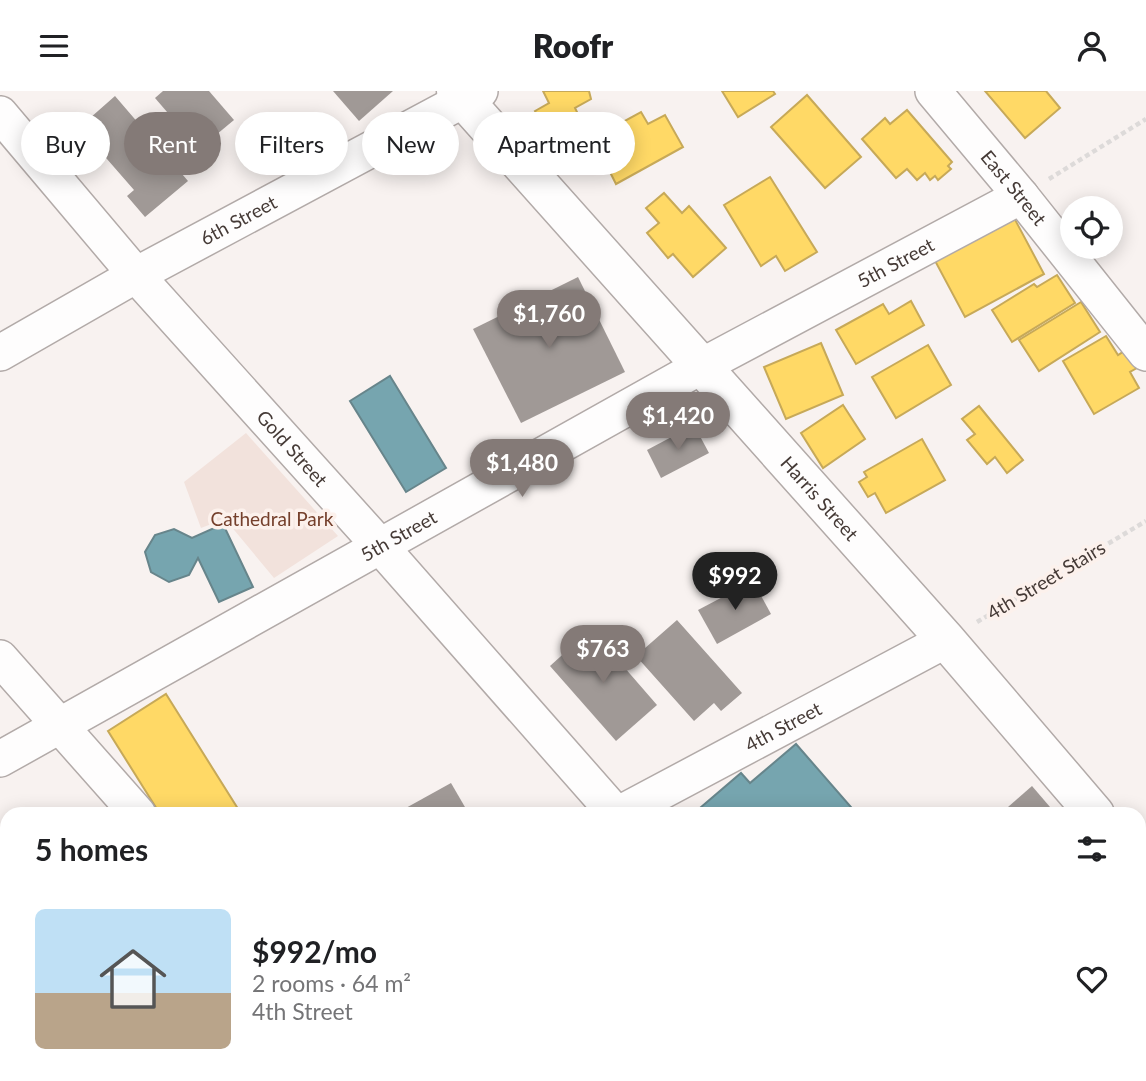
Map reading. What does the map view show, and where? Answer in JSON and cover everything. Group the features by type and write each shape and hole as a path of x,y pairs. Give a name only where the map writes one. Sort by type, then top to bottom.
{"street":[{"name":"East Street","path":"933,91 1146,353"},
{"name":"6th Street","path":"0,353 136,275 467,94"},
{"name":"Harris Street","path":"467,94 700,367 946,640 1089,807"},
{"name":"Gold Street","path":"0,114 136,275 612,807"},
{"name":"5th Street","path":"0,759 700,367 1021,196"},
{"name":"4th Street","path":"631,807 946,640"},
{"path":"0,658 132,807"}],"path":[{"path":"1021,196 1146,119"},
{"name":"4th Street Stairs","path":"946,640 1146,521"}],"green space":[{"name":"Cathedral Park","path":"246,433 338,536 274,578 225,519 201,528 184,482"}],"building: Homes":[{"path":"543,91 589,91 591,99 575,108 577,112 536,112 549,103"},
{"path":"722,91 773,91 775,94 738,117"},
{"path":"985,91 1046,91 1060,108 1025,138"},
{"path":"807,95 861,157 825,188 771,127"},
{"path":"907,110 952,162 948,166 951,169 938,180 935,176 930,180 925,173 917,180 907,169 896,178 862,139 885,118 890,124"},
{"path":"641,112 648,124 665,115 683,147 635,174 635,115"},
{"path":"612,175 632,175 616,184"},
{"path":"770,177 817,252 785,271 776,256 761,266 724,205"},
{"path":"664,193 682,213 689,206 726,248 693,277 673,254 668,258 647,233 659,223 646,208"},
{"path":"1012,214 1044,274 965,317 933,257"},
{"path":"1057,275 1075,303 1012,342 992,310 1034,284 1037,287"},
{"path":"911,301 924,325 856,364 836,330 883,304 889,314"},
{"path":"1081,302 1100,332 1039,371 1019,340"},
{"path":"1106,336 1118,355 1126,350 1137,368 1130,372 1139,388 1094,414 1063,361"},
{"path":"821,343 843,395 786,419 764,367"},
{"path":"928,345 951,385 896,418 872,377"},
{"path":"843,405 865,439 823,468 801,433"},
{"path":"979,406 1023,460 1007,473 995,457 987,464 967,440 975,434 962,419"},
{"path":"922,439 945,480 886,513 875,493 868,497 859,482 867,477 864,472"},
{"path":"166,694 237,807 156,807 108,731"}],"building: Public":[{"path":"390,376 446,468 406,492 350,401"},
{"path":"223,524 253,587 219,602 198,558 189,575 169,582 151,572 145,552 155,535 174,529 192,538"},
{"path":"796,744 851,807 701,807 741,773 750,783"}],"building: Other":[{"path":"163,91 209,91 234,120 221,131 221,112 167,112 155,98"},
{"path":"333,91 393,91 369,112 362,112 359,121"},
{"path":"115,96 129,112 124,112 124,175 183,175 188,181 145,217 127,196 134,190 110,162 110,112 97,112"},
{"path":"578,277 625,372 521,423 473,329"},
{"path":"694,425 709,453 661,478 647,450"},
{"path":"753,581 771,614 717,644 698,610"},
{"path":"677,620 742,693 721,711 714,703 694,721 636,656"},
{"path":"591,629 657,705 616,741 550,666"},
{"path":"451,783 465,807 408,807"},
{"path":"1032,786 1050,807 1008,807"}]}
